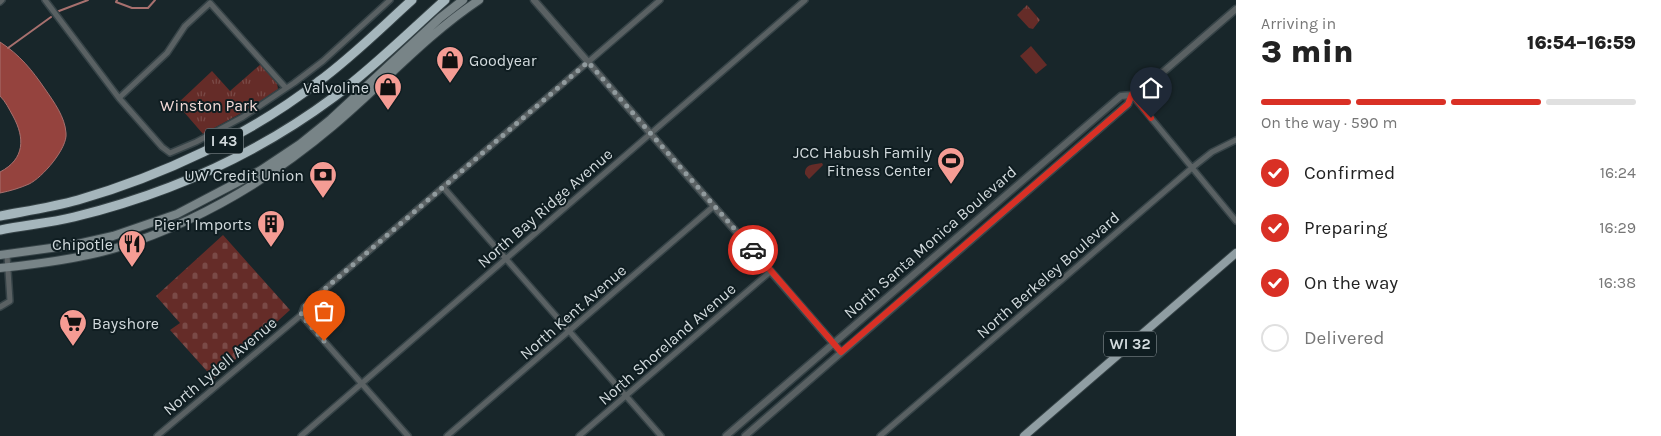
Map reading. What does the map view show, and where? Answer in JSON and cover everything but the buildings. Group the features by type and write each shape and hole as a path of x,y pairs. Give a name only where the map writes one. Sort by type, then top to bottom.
{"highway":[{"name":"I 43","path":"0,216 77,200 179,162 222,142 271,114 319,82 412,0"},
{"name":"I 43","path":"0,230 73,217 132,201 183,182 258,147 333,97 445,0"}],"main road":[{"path":"3,255 84,243 131,230 177,214 261,170 300,144 331,119 425,31 463,0"},
{"path":"4,267 74,258 116,248 182,224 228,200 269,175 318,138 434,34 480,0"},
{"name":"WI 32","path":"1024,436 1236,253"}],"street":[{"path":"44,0 120,98 169,153 196,142 243,117 286,88 319,64 390,0"},
{"path":"534,0 841,352"},
{"name":"North Lydell Avenue","path":"157,436 301,315 304,307 660,0"},
{"name":"North Bay Ridge Avenue","path":"301,436 805,0"},
{"path":"120,98 168,53 185,26 210,3 286,88"},
{"name":"North Santa Monica Boulevard","path":"726,436 1121,96 1132,94 1148,85 1236,9"},
{"path":"1132,94 1236,221"},
{"name":"North Santa Monica Boulevard","path":"745,436 1128,104 1132,94"},
{"name":"North Berkeley Boulevard","path":"880,436 1193,167 1212,152 1236,140"},
{"path":"443,187 661,436"},
{"name":"North Kent Avenue","path":"447,436 714,206"},
{"path":"0,307 10,301 3,255"},
{"name":"North Shoreland Avenue","path":"579,436 771,271"},
{"path":"301,315 408,436"}],"green space":[{"path":"1027,5 1040,20 1033,29 1029,28 1017,15"},
{"path":"1031,46 1047,65 1036,74 1020,56"},
{"name":"Winston Park","path":"261,64 277,83 278,89 247,110 203,134 177,104 212,71 230,91"},
{"path":"822,163 823,165 809,179 805,174 808,166"},
{"path":"223,235 290,310 214,379 170,330 180,323 156,296"}],"shaded area":[{"path":"0,42 20,58 52,99 64,121 66,139 59,154 41,176 29,184 0,193 0,172 14,161 18,154 21,140 17,124 0,96"}],"waterway":[{"path":"59,11 88,0"},
{"path":"117,0 116,2 132,8 148,8 155,0"},
{"path":"8,48 51,17"}],"way so far":[{"path":"324,341 301,315 304,307 588,62 753,250"}],"place":[{"name":"Goodyear","path":"450,84"},
{"name":"Valvoline","path":"388,111"},
{"name":"JCC Habush Family Fitness Center","path":"951,185"},
{"name":"UW Credit Union","path":"323,199"},
{"name":"Pier 1 Imports","path":"271,248"},
{"name":"Chipotle","path":"132,268"},
{"name":"Bayshore","path":"73,347"}],"route":[{"path":"753,250 841,352 1128,104 1132,94 1151,118"}]}
